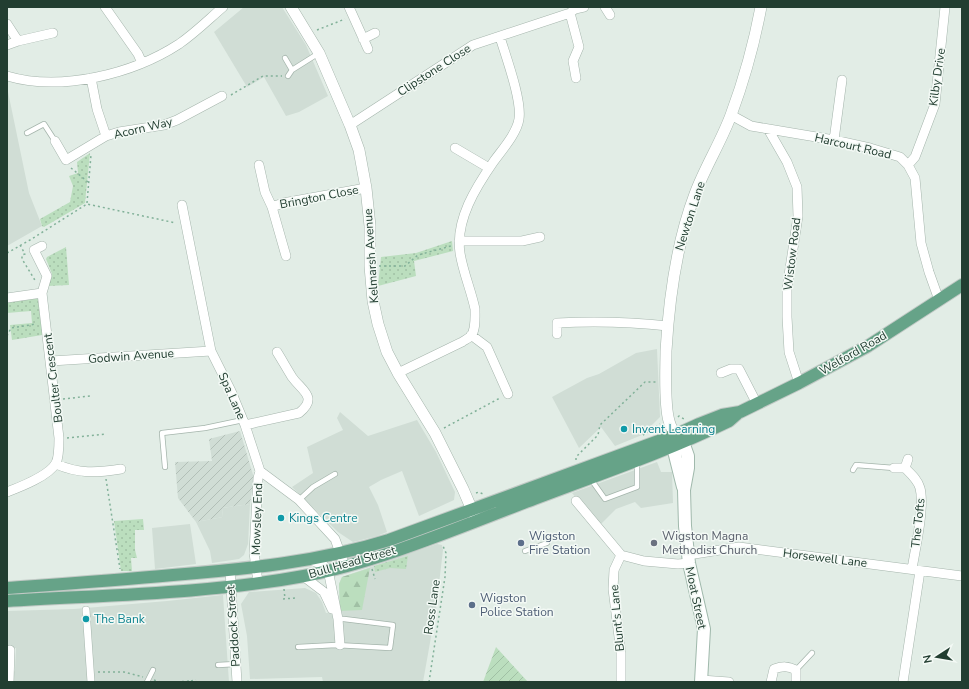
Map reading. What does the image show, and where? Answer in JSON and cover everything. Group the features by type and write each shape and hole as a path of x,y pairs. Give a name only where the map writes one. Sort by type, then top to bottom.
{"main road":[{"name":"Welford Road","path":"681,440 699,424 722,416 740,412 799,383 868,346 940,300 962,284"},
{"name":"Welford Road","path":"681,440 729,421 740,412"},
{"name":"Bull Head Street","path":"7,588 230,570 311,560 474,516 585,472 639,448 681,440"},
{"name":"Bull Head Street","path":"585,472 637,460 657,453 681,440"},
{"name":"Moat Street","path":"681,440 688,456 688,468 684,490 688,559 704,630 701,681"},
{"name":"Bull Head Street","path":"7,601 231,586 303,576 345,566 439,534 474,516"}],"street":[{"path":"105,7 138,54 142,63"},
{"path":"7,76 22,80 54,82 91,78 119,72 142,63 179,44 213,10 223,7"},
{"name":"Kelmarsh Avenue","path":"291,7 319,53 350,125 359,150 366,188 370,226 370,266 373,301 378,324 387,352 398,373 435,433 474,516"},
{"path":"348,7 368,49"},
{"name":"Clipstone Close","path":"350,125 473,45 584,7"},
{"name":"Newton Lane","path":"681,440 669,421 667,411 666,382 668,326 673,276 682,233 695,194 731,115 749,58 761,7"},
{"name":"Kilby Drive","path":"908,165 915,157 935,104 945,7"},
{"path":"570,13 578,47 573,61 576,78"},
{"path":"7,24 18,41"},
{"path":"7,45 53,33"},
{"path":"363,39 375,33"},
{"path":"398,373 462,342 471,335 476,318 475,309 462,262 460,241 463,219 472,197 489,168 512,135 519,120 518,101 500,37"},
{"name":"Acorn Way","path":"91,78 97,110 106,136"},
{"path":"834,140 842,80"},
{"name":"Acorn Way","path":"66,160 106,136 119,132 164,125 177,120 222,96"},
{"name":"Harcourt Road","path":"731,115 751,126 834,140 870,148 900,157 908,165"},
{"name":"Wistow Road","path":"768,130 787,162 797,187 798,216 787,288 787,317 789,352 799,383"},
{"path":"55,140 71,168"},
{"path":"455,148 489,168"},
{"name":"Brington Close","path":"259,165 265,192 272,207 286,256"},
{"path":"908,165 915,178 921,243 929,272 940,300"},
{"name":"Brington Close","path":"272,207 283,203 366,188"},
{"name":"Spa Lane","path":"182,205 211,351 231,391 244,423 260,471"},
{"path":"460,241 522,241 540,238"},
{"name":"Boulter Crescent","path":"42,246 34,250 47,276 43,291 60,438 56,464"},
{"path":"7,298 43,291"},
{"path":"557,334 557,323 624,322 668,326"},
{"path":"471,335 487,346 508,394"},
{"name":"Godwin Avenue","path":"51,361 211,351"},
{"path":"244,423 299,413 304,409 307,403 308,397 306,391 292,378 277,352"},
{"path":"721,373 731,369 739,369 757,404"},
{"path":"894,468 906,468 908,459"},
{"path":"7,492 40,478 56,464 69,470 91,473 121,469"},
{"name":"The Tofts","path":"903,682 922,504 920,488 914,477 906,468"},
{"path":"260,471 299,500 336,539 345,566"},
{"name":"Mowsley End","path":"258,582 254,553 258,478 260,471"},
{"path":"576,501 621,555"},
{"name":"Horsewell Lane","path":"621,555 644,561 678,564 688,559 739,547 962,576"},
{"name":"Blunt's Lane","path":"621,555 614,570 613,589 621,653 621,682"},
{"path":"311,560 323,565 328,570 338,619 338,645"},
{"name":"Paddock Street","path":"230,570 237,682"},
{"path":"303,576 324,592 332,608 338,645"},
{"path":"86,610 91,682"},
{"path":"10,650 10,682"},
{"path":"771,682 774,669 781,666 790,667 796,670 796,682"},
{"path":"701,681 729,682"}],"lane":[{"path":"288,76 292,70 319,53"},
{"path":"285,58 292,70"},
{"path":"28,133 44,124 55,140"},
{"path":"165,467 162,433 244,423"},
{"path":"585,472 605,499 637,487 637,460"},
{"path":"853,470 856,465 894,468"},
{"path":"299,500 313,487 335,474"},
{"path":"525,551 547,543"},
{"path":"298,646 338,645 390,648 393,625 338,619"},
{"path":"796,670 812,654"},
{"path":"218,666 236,664"},
{"path":"148,680 153,670"}],"path":[{"path":"308,33 353,16"},
{"path":"222,96 227,96 263,76 288,76"},
{"path":"87,204 92,145"},
{"path":"71,168 89,182"},
{"path":"7,253 87,204 186,225"},
{"path":"370,266 405,266 418,255 452,246 460,241"},
{"path":"20,245 24,254 21,257 32,278 43,291"},
{"path":"7,336 11,328 46,322"},
{"path":"585,472 576,457 598,435 600,425 645,382 666,382"},
{"path":"435,433 508,394"},
{"path":"55,400 90,396"},
{"path":"60,438 106,434"},
{"path":"105,472 122,579"},
{"name":"Ross Lane","path":"429,682 445,577 446,553 439,534"},
{"path":"372,568 372,573 375,579"},
{"path":"284,592 284,599 295,598"},
{"path":"90,674 99,672 124,672 148,680 160,682"},
{"path":"177,682 196,680"}],"shaded area":[{"path":"244,7 282,7 306,45 328,96 299,112 286,116 264,77 247,87 214,32"},
{"path":"7,87 29,193 42,226 7,246"},
{"path":"657,349 660,417 642,435 615,446 601,427 579,448 552,397 587,378 599,374 636,353"},
{"path":"340,412 368,436 417,420 436,452 455,492 454,500 419,516 402,471 369,487 378,505 387,532 353,542 338,532 292,487 313,473 307,447 343,430 337,418"},
{"path":"240,431 254,478 250,504 222,508 223,517 196,522 178,498 175,462 212,461 209,439"},
{"path":"657,462 661,472 672,472 673,503 641,508 635,502 616,509 600,525 572,493"},
{"path":"250,504 248,544 244,555 239,559 212,563 210,551 196,522 223,517 222,508"},
{"path":"190,524 196,564 155,569 152,528"},
{"path":"437,544 442,545 443,550 436,609 423,682 323,682 322,677 250,679 247,636 241,604 249,592 305,588 316,593 322,602 326,613 340,611 339,584 342,577"},
{"path":"223,595 229,682 12,682 12,676 15,670 16,648 8,648 7,682 7,611 74,609"}],"green space":[{"path":"90,153 85,203 44,227 42,226 40,219 70,202 73,186 69,176 78,173 77,162"},
{"path":"452,241 453,251 414,261 416,276 378,286 381,257 416,253"},
{"path":"66,247 69,285 48,286 52,274 46,259 47,257"},
{"path":"42,293 48,334 12,340 10,325 32,323 31,311 7,313 7,298"},
{"path":"143,519 144,530 135,530 135,550 137,558 131,558 132,571 121,571 114,521"},
{"path":"408,556 406,569 390,568 375,572 374,566"},
{"path":"370,568 362,610 340,611 339,584 342,577"},
{"path":"496,647 528,682 483,682"}],"place":[{"name":"Invent Learning","path":"624,429"},
{"name":"Kings Centre","path":"281,518"},
{"name":"Wigston Fire Station","path":"521,543"},
{"name":"Wigston Magna Methodist Church","path":"654,543"},
{"name":"Wigston Police Station","path":"472,605"},
{"name":"The Bank","path":"86,619"}]}
